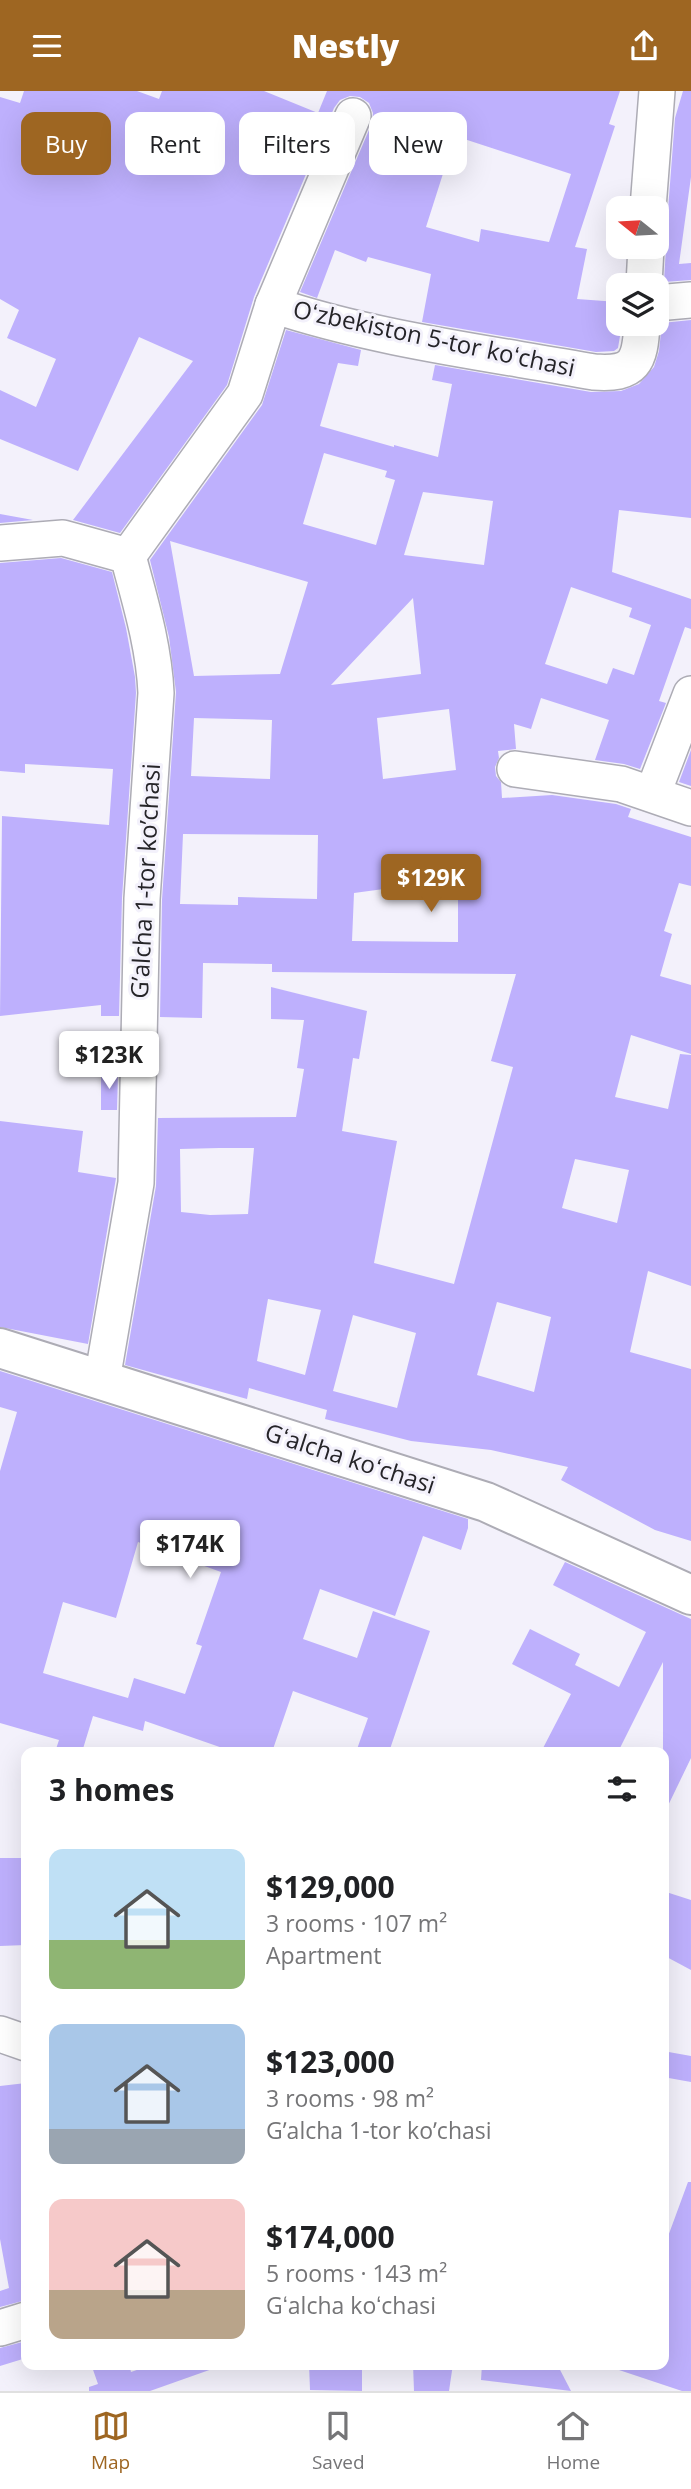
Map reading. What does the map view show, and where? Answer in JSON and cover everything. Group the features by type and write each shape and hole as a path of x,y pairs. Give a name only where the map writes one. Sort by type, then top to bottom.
{"street":[{"path":"649,196 657,91"},
{"path":"273,305 328,175"},
{"path":"669,302 691,300"},
{"name":"Oʻzbekiston 5-tor koʻchasi","path":"128,556 245,394 273,305 308,317 363,330 614,374 628,369 637,359 640,336"},
{"path":"0,543 63,538 128,556"},
{"name":"Gʼalcha 1-tor koʼchasi","path":"102,1380 136,1183 142,899 156,693 155,667 128,556"},
{"path":"653,793 691,694"},
{"path":"515,769 621,783 691,807"},
{"name":"Gʻalcha koʻchasi","path":"0,1348 486,1502 691,1594"},
{"path":"0,2034 21,2041"},
{"path":"0,2328 21,2322"}],"building":[{"path":"24,91 137,91 159,99 162,91 264,91 316,112 239,112 239,175 306,175 254,297 227,385 120,533 73,520 193,361 139,337 78,471 0,439 0,390 36,407 56,359 7,338 19,310 0,299 0,97 20,103"},
{"path":"327,91 620,91 609,124 615,126 575,247 587,249 577,299 606,301 606,336 620,336 618,348 614,351 596,352 422,322 431,274 368,257 366,262 335,250 317,298 300,292 350,175 355,175 355,163 369,130 369,175 443,175 426,227 479,242 481,229 549,242 571,174 467,140 467,112 373,112 369,103 360,97 350,96 340,100 332,112 318,112"},
{"path":"683,91 691,91 691,177 679,264 691,263 691,280 669,282 669,273 665,273 665,259 669,259 669,197 675,118"},
{"path":"691,320 691,518 619,510 612,572 691,599 691,629 685,627 659,701 666,703 640,769 595,760 609,720 541,698 531,729 514,724 516,749 498,751 499,758 495,767 496,776 501,782 502,798 552,795 616,804 631,809 628,817 691,837 691,886 679,883 664,931 672,934 660,976 691,985 691,1054 631,1035 615,1097 668,1109 680,1054 691,1055 691,1286 648,1271 630,1352 691,1369 691,1541 655,1530 561,1480 568,1467 491,1450 411,1441 325,1419 327,1410 249,1388 247,1399 125,1365 156,1186 158,1118 296,1117 304,1069 297,1068 304,1020 271,1019 271,987 367,1011 359,1059 353,1058 342,1131 397,1141 374,1263 454,1284 513,1067 491,1061 516,974 272,972 272,964 203,963 202,1018 160,1017 162,900 176,692 169,637 150,560 262,405 286,330 361,350 358,366 338,363 320,426 438,457 452,384 432,380 435,365 591,392 621,391 639,384 654,367 661,336 669,336 669,322","holes":["324,453 387,471 385,477 395,480 376,545 303,524","423,492 493,501 484,565 404,555","170,541 308,582 280,674 194,676","571,587 632,608 629,617 651,625 634,675 613,668 607,684 545,664","413,598 421,674 331,685","449,709 456,770 383,779 377,718","194,718 272,720 270,779 191,776","183,834 318,835 317,899 238,897 238,905 180,904","458,879 458,942 352,941 354,893","254,1148 248,1214 210,1215 181,1212 180,1149","575,1159 629,1170 617,1223 562,1208","268,1299 321,1310 305,1375 257,1361","497,1302 551,1317 534,1392 477,1375","353,1315 416,1333 397,1408 333,1391"]},
{"path":"0,514 33,520 0,523"},
{"path":"61,558 112,572 135,677 122,898 119,1016 101,1016 101,1005 0,1016 2,816 109,825 113,769 25,764 25,773 0,771 0,563"},
{"path":"691,750 691,786 679,782"},
{"path":"101,1072 118,1074 117,1110 101,1110"},
{"path":"0,1121 83,1131 78,1172 116,1178 88,1344 0,1327"},
{"path":"0,1371 468,1519 461,1550 423,1536 395,1616 320,1589 303,1639 357,1658 373,1611 430,1631 391,1747 358,1747 368,1718 293,1691 274,1747 220,1747 145,1721 143,1731 93,1716 84,1747 57,1747 59,1740 0,1723 0,1471 17,1412 0,1407","holes":["138,1542 221,1572 196,1644 202,1646 185,1694 134,1678 128,1698 43,1673 63,1602 116,1618"]},
{"path":"565,1562 691,1619 691,1758 669,1804 669,1747 663,1747 663,1662 620,1747 544,1747 571,1694 512,1664 530,1629 580,1654 575,1665 619,1687 646,1632 553,1585"},
{"path":"0,1858 21,1858 21,1945 0,1946"},
{"path":"669,1893 691,1900 691,1970 669,1958"},
{"path":"669,2052 691,2056 691,2082 669,2078"},
{"path":"21,2084 21,2301 0,2307 0,2291 9,2288 0,2239 0,2086"},
{"path":"688,2182 691,2182 691,2391 682,2391 619,2370 669,2370 669,2234"},
{"path":"21,2342 21,2360 0,2366 0,2348"},
{"path":"93,2370 209,2370 150,2391 89,2391 89,2387 98,2384"},
{"path":"309,2370 362,2370 362,2391 310,2390"},
{"path":"413,2370 452,2370 449,2391 414,2391"},
{"path":"482,2370 560,2370 571,2391 481,2380"}]}
